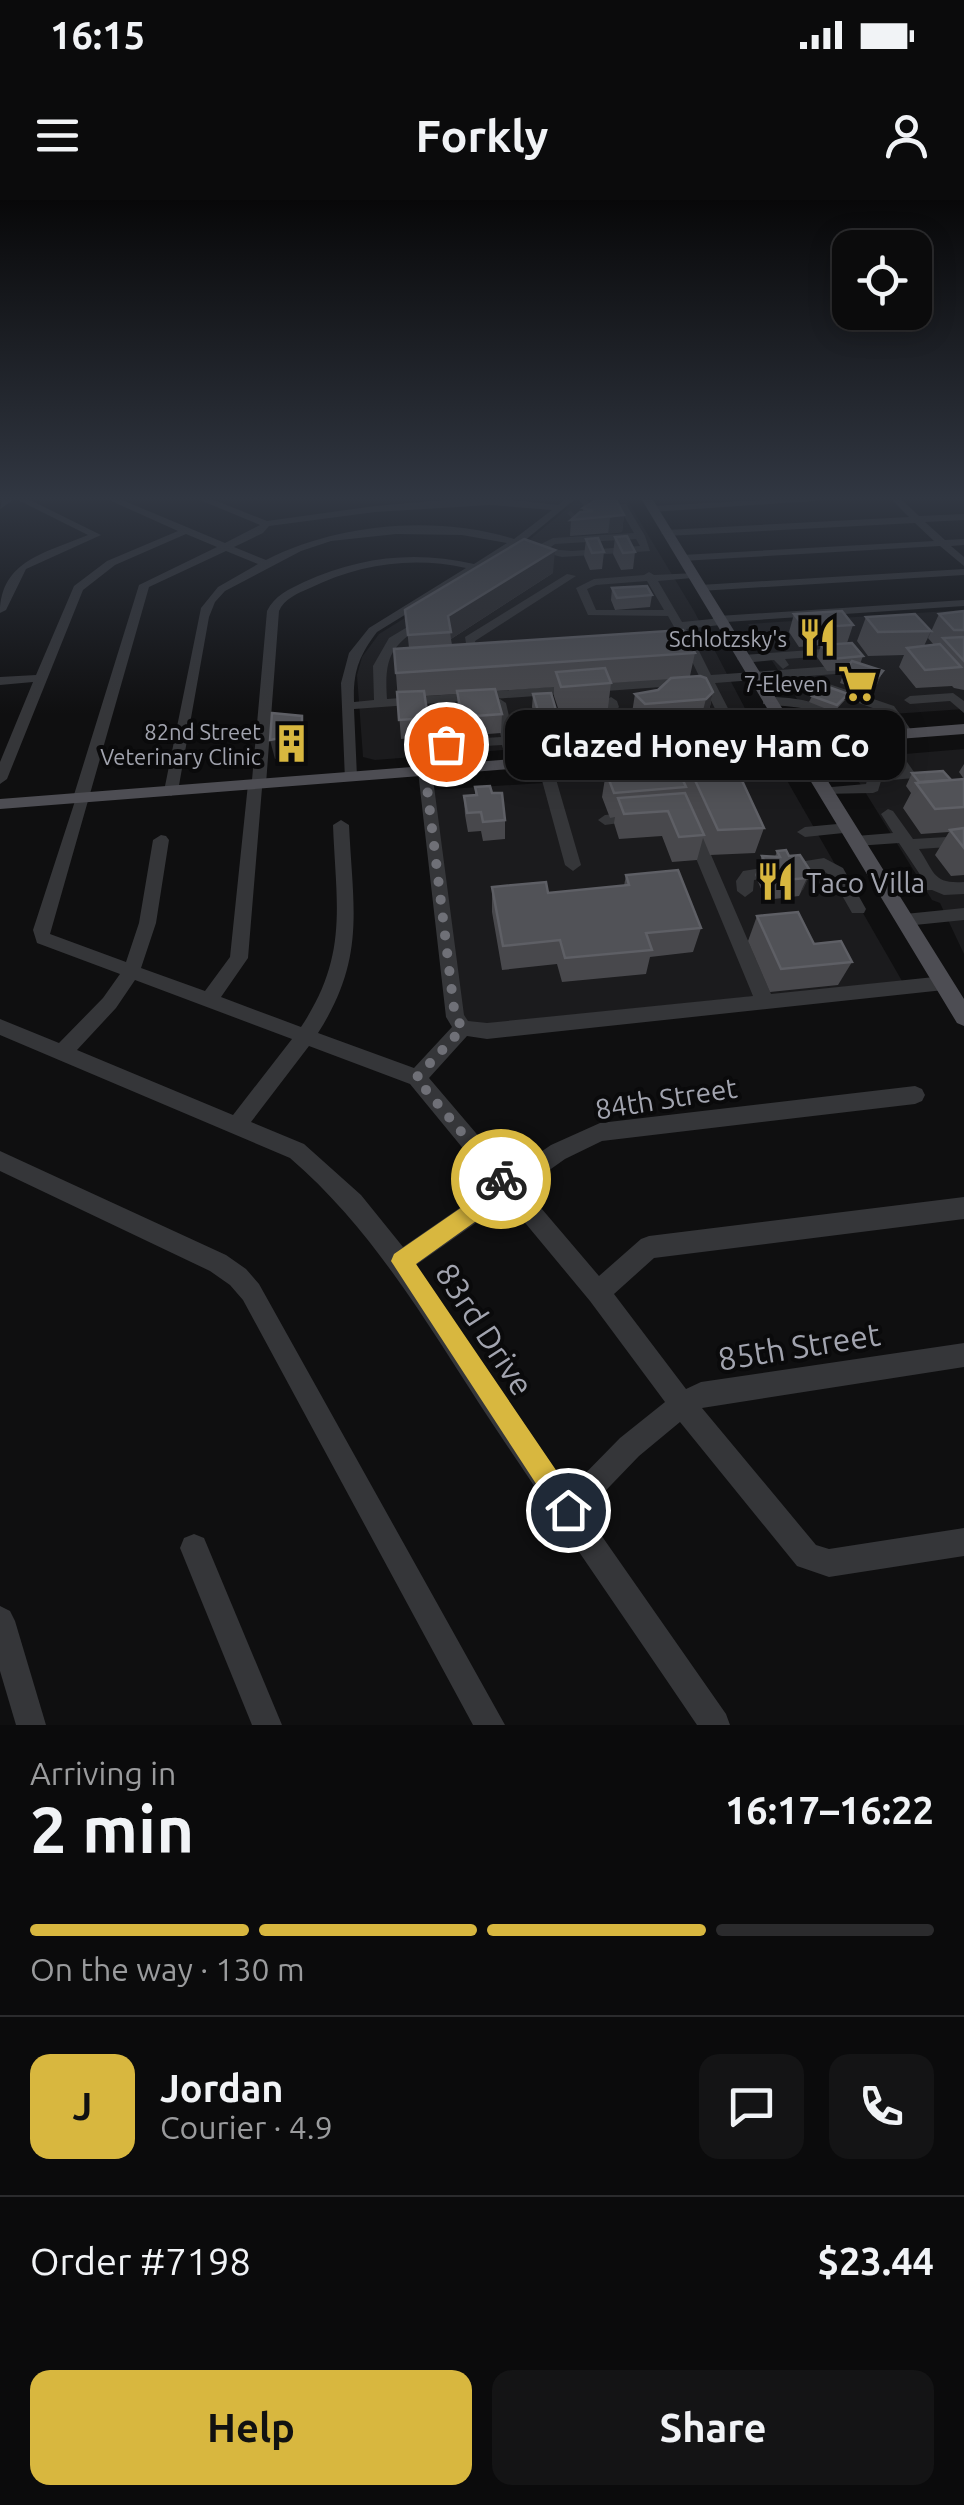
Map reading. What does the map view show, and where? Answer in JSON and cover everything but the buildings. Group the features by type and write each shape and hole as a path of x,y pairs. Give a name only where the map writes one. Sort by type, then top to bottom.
{"main road":[{"path":"689,571 904,920 952,990 964,1016"},
{"path":"0,804 625,756 657,747 964,730"}],"street":[{"path":"0,610 20,571"},
{"path":"0,779 74,596 85,580 98,571"},
{"path":"173,571 144,585 42,934 49,941 416,1078 598,1292 682,1404 807,1556 817,1562 864,1560 964,1542"},
{"path":"171,791 206,608 224,586 252,571"},
{"path":"208,1001 239,958 273,610 277,602 339,571"},
{"path":"350,777 347,706 354,653 373,630 468,571"},
{"path":"569,571 572,580 691,574 964,572"},
{"path":"651,571 726,718 670,725 657,747"},
{"path":"691,574 715,571"},
{"path":"472,659 469,640 571,576"},
{"path":"653,576 588,583 580,592 592,613 675,620 964,603"},
{"path":"380,704 380,665 395,638 443,608"},
{"path":"486,629 490,644"},
{"path":"657,644 733,642"},
{"path":"743,659 849,651 863,670 788,673 761,688"},
{"path":"777,656 788,673"},
{"path":"454,660 493,658"},
{"path":"349,668 400,664"},
{"path":"0,681 40,678"},
{"path":"347,706 711,685 761,688 816,683 847,707 856,738"},
{"path":"642,700 652,694 711,685"},
{"path":"761,688 795,700 889,709 953,697 964,709"},
{"path":"795,700 805,692 815,696"},
{"path":"450,769 440,709 500,704 513,764"},
{"path":"591,758 576,714 609,704 625,756"},
{"path":"889,709 906,734"},
{"path":"651,722 647,735 657,747 765,1002"},
{"path":"826,791 874,788 874,778 908,775 882,736"},
{"path":"446,744 509,740"},
{"path":"544,762 573,865"},
{"path":"425,771 455,1017 463,1028 487,1030 765,1002 952,990"},
{"path":"888,814 934,884 944,889 964,888"},
{"path":"605,820 653,816"},
{"path":"236,1126 329,998 342,960 341,825"},
{"path":"805,832 906,841 964,841"},
{"path":"62,1052 131,972 141,949 161,840"},
{"path":"796,863 816,863 836,872 858,909"},
{"path":"745,892 744,880 749,875 790,872 816,863"},
{"path":"885,888 934,884"},
{"path":"904,920 964,914"},
{"name":"83rd Drive","path":"0,1027 297,1151 333,1178 368,1215 402,1261 715,1725"},
{"path":"416,1078 463,1028"},
{"name":"84th Street","path":"402,1261 558,1152 600,1132 915,1095"},
{"path":"0,1160 218,1263 238,1277 250,1292 490,1725"},
{"path":"598,1292 649,1247 964,1208"},
{"name":"85th Street","path":"568,1510 640,1436 701,1394 964,1355"},
{"path":"194,1548 267,1725"},
{"path":"0,1621 31,1725"}],"shaded area":[{"path":"480,571 670,571 749,716 748,727 737,732 375,760 363,757 357,675 362,657 379,634"},
{"path":"964,610 964,709 835,718 801,705 748,624"},
{"path":"964,749 964,954 940,903 932,900 854,774 869,757"},
{"path":"763,769 785,777 902,981 475,1025 460,1019 433,790"}],"way so far":[{"path":"446,744 450,769 425,771 455,1017 463,1028 416,1078 501,1179"}],"place":[{"name":"Schlotzsky's","path":"817,638"},
{"name":"7-Eleven","path":"858,683"},
{"name":"82nd Street Veterinary Clinic","path":"291,744"},
{"name":"Glazed Honey Ham Co","path":"446,744"},
{"name":"Taco Villa","path":"776,882"}],"route":[{"path":"501,1179 507,1187 402,1261 483,1388 568,1510"}]}
